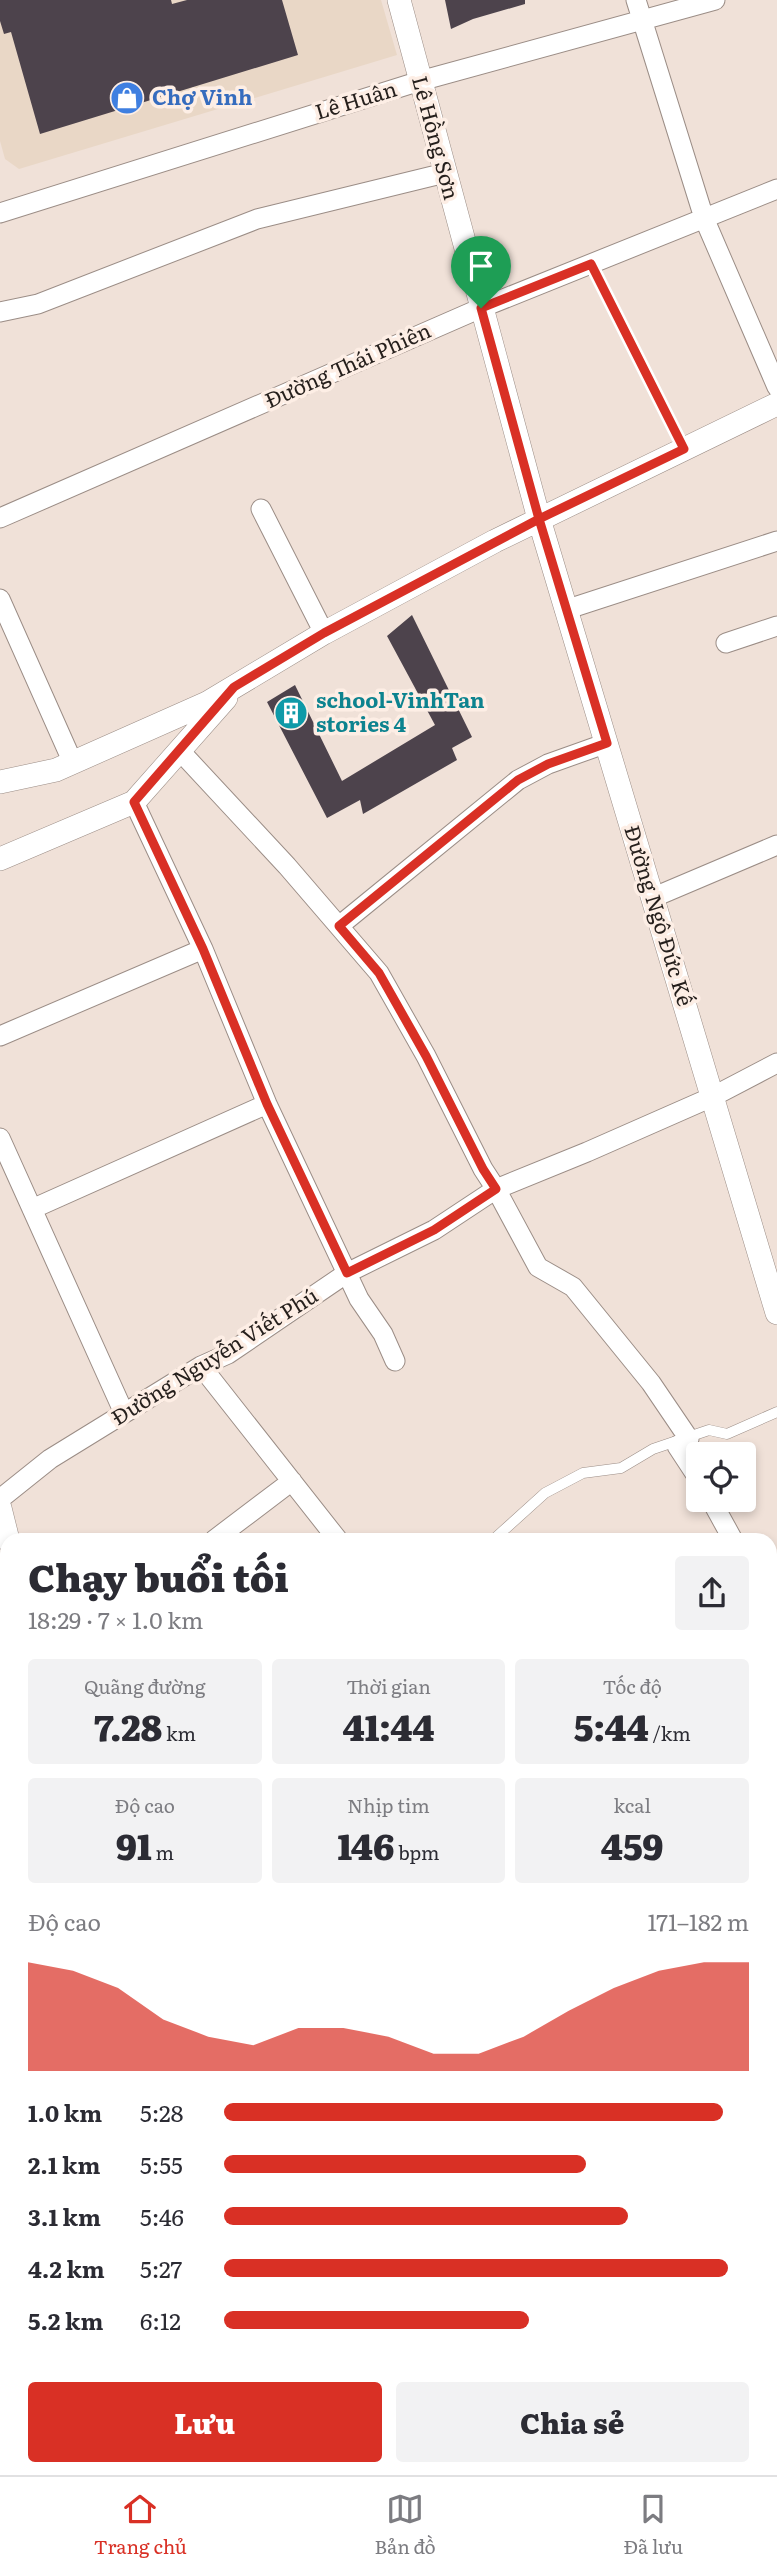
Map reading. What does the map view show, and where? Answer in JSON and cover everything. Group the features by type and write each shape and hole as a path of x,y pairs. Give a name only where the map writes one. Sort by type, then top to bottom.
{"street":[{"name":"Lê Hồng Sơn","path":"399,0 539,519"},
{"path":"636,0 704,218 777,387"},
{"name":"Lê Huân","path":"2,205 419,81 715,0"},
{"path":"0,312 38,304 257,219 444,173"},
{"name":"Đường Thái Phiên","path":"0,518 481,308 777,189"},
{"path":"0,782 56,770 207,703 324,633 539,519 777,404"},
{"path":"261,509 324,633"},
{"name":"Đường Ngô Đức Kế","path":"539,519 777,1313"},
{"path":"565,610 777,541"},
{"path":"0,599 74,763"},
{"path":"726,643 777,626"},
{"path":"0,859 134,802 234,687"},
{"path":"339,926 518,780 548,764 607,743"},
{"path":"180,751 287,866 379,973 538,1267 573,1287 651,1382 689,1439 677,1447 686,1460"},
{"path":"134,802 203,949 267,1104 359,1299 383,1334 395,1361"},
{"path":"652,898 777,845"},
{"path":"0,1036 203,949"},
{"name":"Đường Nguyễn Viết Phú","path":"0,1499 50,1459 201,1366 228,1354 347,1273 434,1230 496,1189 712,1097 777,1063"},
{"path":"32,1209 267,1104"},
{"path":"0,1138 4,1158 32,1209 124,1413"},
{"path":"201,1366 333,1533"},
{"path":"223,1533 292,1481"},
{"path":"0,1508 6,1533"},
{"path":"718,1512 729,1533"}],"lane":[{"path":"591,264 684,449"},
{"path":"501,1533 545,1493 583,1473 621,1468 653,1449 709,1430 727,1434 777,1412"}],"shaded area":[{"name":"Chợ Vinh","path":"0,0 381,0 397,55 19,169 5,159 0,141"}],"building":[{"path":"0,0 171,0 172,4 187,0 282,0 298,55 40,134 11,32 4,34 0,21"},
{"path":"445,0 525,0 525,4 473,19 451,29"},
{"name":"school-VinhTan stories 4","path":"412,615 472,737 452,748 457,760 363,814 360,800 327,818 267,702 295,685 342,781 435,725 387,636"}],"place":[{"name":"Chợ Vinh","path":"127,98"},
{"name":"school-VinhTan stories 4","path":"291,713"}],"route":[{"path":"481,308 539,519 324,633 234,687 134,802 203,949 267,1104 347,1273 434,1230 496,1189 379,973 339,926 518,780 548,764 607,743 539,519 684,449 591,264 481,308"}]}
